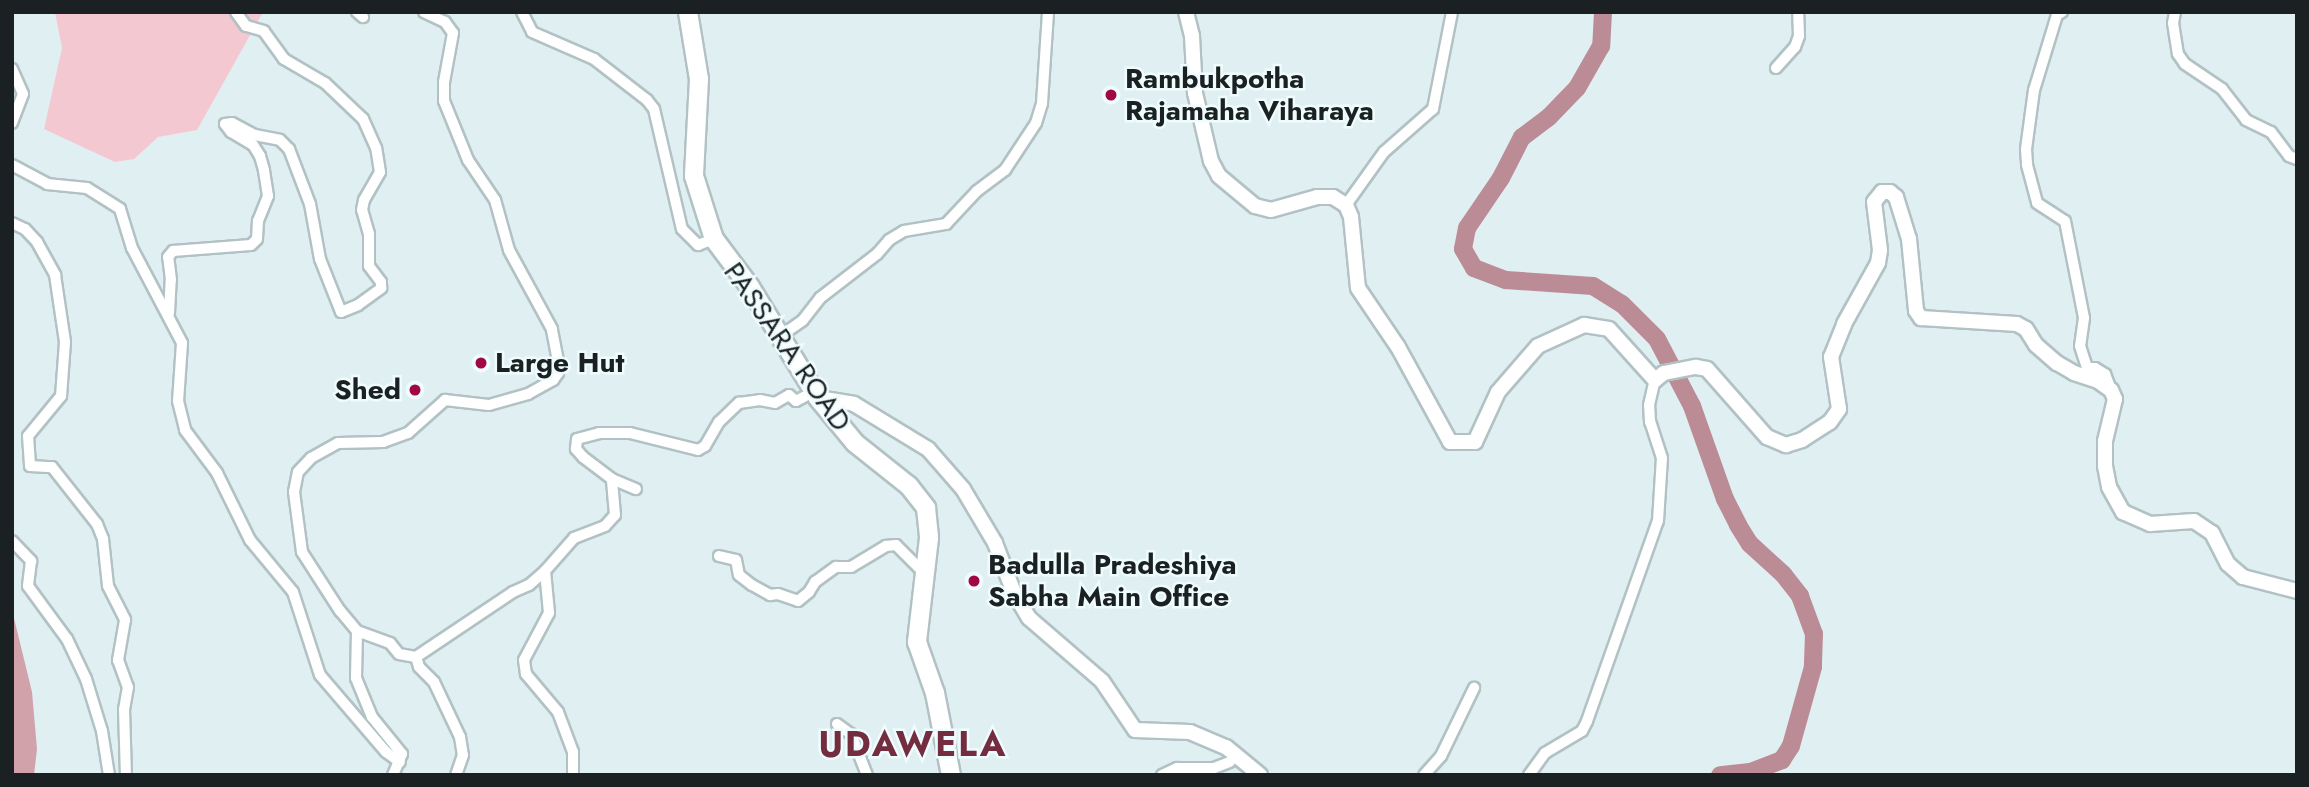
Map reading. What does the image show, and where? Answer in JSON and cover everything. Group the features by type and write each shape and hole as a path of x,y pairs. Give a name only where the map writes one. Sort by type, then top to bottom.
{"highway":[{"name":"PASSARA ROAD","path":"688,12 699,79 694,176 714,239 750,288 815,395 855,443 922,500 928,519 917,642 935,693 951,775"}],"street":[{"path":"169,313 169,257 173,251 251,245 257,239 258,221 268,196 264,170 253,145 231,132 225,124 232,123 255,135 280,140 289,149 310,204 320,259 341,312 358,305 381,288 369,266 369,234 362,210 364,200 380,172 376,148 363,119 325,83 284,59 264,31 246,26 236,12"},
{"path":"424,12 445,22 453,33 444,82 444,101 468,160 495,200 509,250 552,328 558,373 554,380 528,394 489,405 445,400 408,433 383,442 338,443 311,458 298,472 294,492 302,552 340,611 357,631 390,643 398,654 416,657 513,592 530,584 574,538 606,526 615,515 612,479"},
{"path":"522,12 532,32 594,59 647,100 654,109 682,229 698,245 714,239"},
{"path":"779,337 803,320 820,298 877,254 889,240 904,231 947,224 977,191 1005,170 1036,122 1042,103 1048,12"},
{"path":"1186,12 1192,36 1195,93 1211,161 1219,176 1255,206 1270,211 1317,197 1333,197 1346,205 1351,217 1358,288 1398,346 1450,442 1475,442 1498,391 1538,346 1584,325 1609,329 1659,377"},
{"path":"1346,205 1384,152 1433,109 1452,12"},
{"path":"1776,68 1795,47 1799,36 1798,12"},
{"path":"2062,12 2057,15 2034,90 2027,165 2037,203 2065,221 2084,318 2080,346 2087,368 2095,368 2105,374 2115,399 2105,441 2105,466 2109,487 2123,512 2150,524 2194,521 2212,533 2228,564 2243,577 2297,591"},
{"path":"2175,12 2173,23 2178,54 2185,64 2222,89 2246,120 2270,132 2289,156 2297,159"},
{"path":"12,69 23,94 12,123"},
{"path":"12,165 47,184 87,188 120,209 132,248 169,313 182,342 178,401 185,430 217,473 250,540 293,592 320,675 386,752 400,762"},
{"path":"1659,377 1696,367 1711,371 1751,422 1776,442 1786,445 1802,440 1830,422 1839,409 1831,357 1844,324 1878,263 1880,250 1874,202 1882,192 1890,192 1896,197 1909,239 1916,311 1921,318 2017,324 2026,328 2036,345 2057,363 2111,390"},
{"path":"12,223 25,229 37,242 55,275 65,342 61,396 28,436 30,466 52,467 97,524 103,539 108,586 125,620 118,660 128,687 124,709 126,775"},
{"path":"1529,775 1545,753 1582,731 1658,521 1662,458 1650,422 1650,405 1659,377"},
{"path":"636,489 612,479 583,457 574,443 577,439 599,433 630,433 698,450 705,446 719,422 739,403 760,400 775,403 789,395 796,401 815,395 854,404 928,449 970,500 995,543 1014,593 1029,618 1101,681 1135,730 1190,732 1226,747 1260,775"},
{"path":"12,541 31,561 28,586 67,639 86,679 102,731 109,775"},
{"path":"719,556 736,560 739,575 752,585 770,595 778,594 798,601 809,592 815,582 836,567 851,567 886,546 897,545 924,573"},
{"path":"545,571 549,614 524,660 526,674 558,712 573,752 573,775"},
{"path":"357,631 356,678 372,717 402,754 393,775"},
{"path":"416,657 419,667 434,682 458,728 463,755 456,775"},
{"path":"1424,775 1441,756 1474,688"},
{"path":"837,724 850,734 867,775"},
{"path":"1162,775 1177,768 1214,768 1230,762"}],"shaded area":[{"path":"55,12 263,12 197,130 158,137 134,159 115,162 44,129 62,48"},
{"path":"12,610 32,692 37,749 34,775 12,775"}],"waterway":[{"path":"1603,12 1601,46 1577,88 1549,117 1522,137 1501,178 1467,228 1463,249 1474,268 1506,280 1593,286 1622,304 1657,339 1692,406 1725,499 1738,525 1750,544 1783,574 1800,596 1814,634 1813,667 1791,746 1782,760 1750,772 1720,775"}],"place":[{"name":"Rambukpotha Rajamaha Viharaya","path":"1111,95"},
{"name":"Large Hut","path":"481,363"},
{"name":"Shed","path":"415,390"},
{"name":"Badulla Pradeshiya Sabha Main Office","path":"974,581"}],"district":[{"name":"UDAWELA","path":"913,744"}]}
